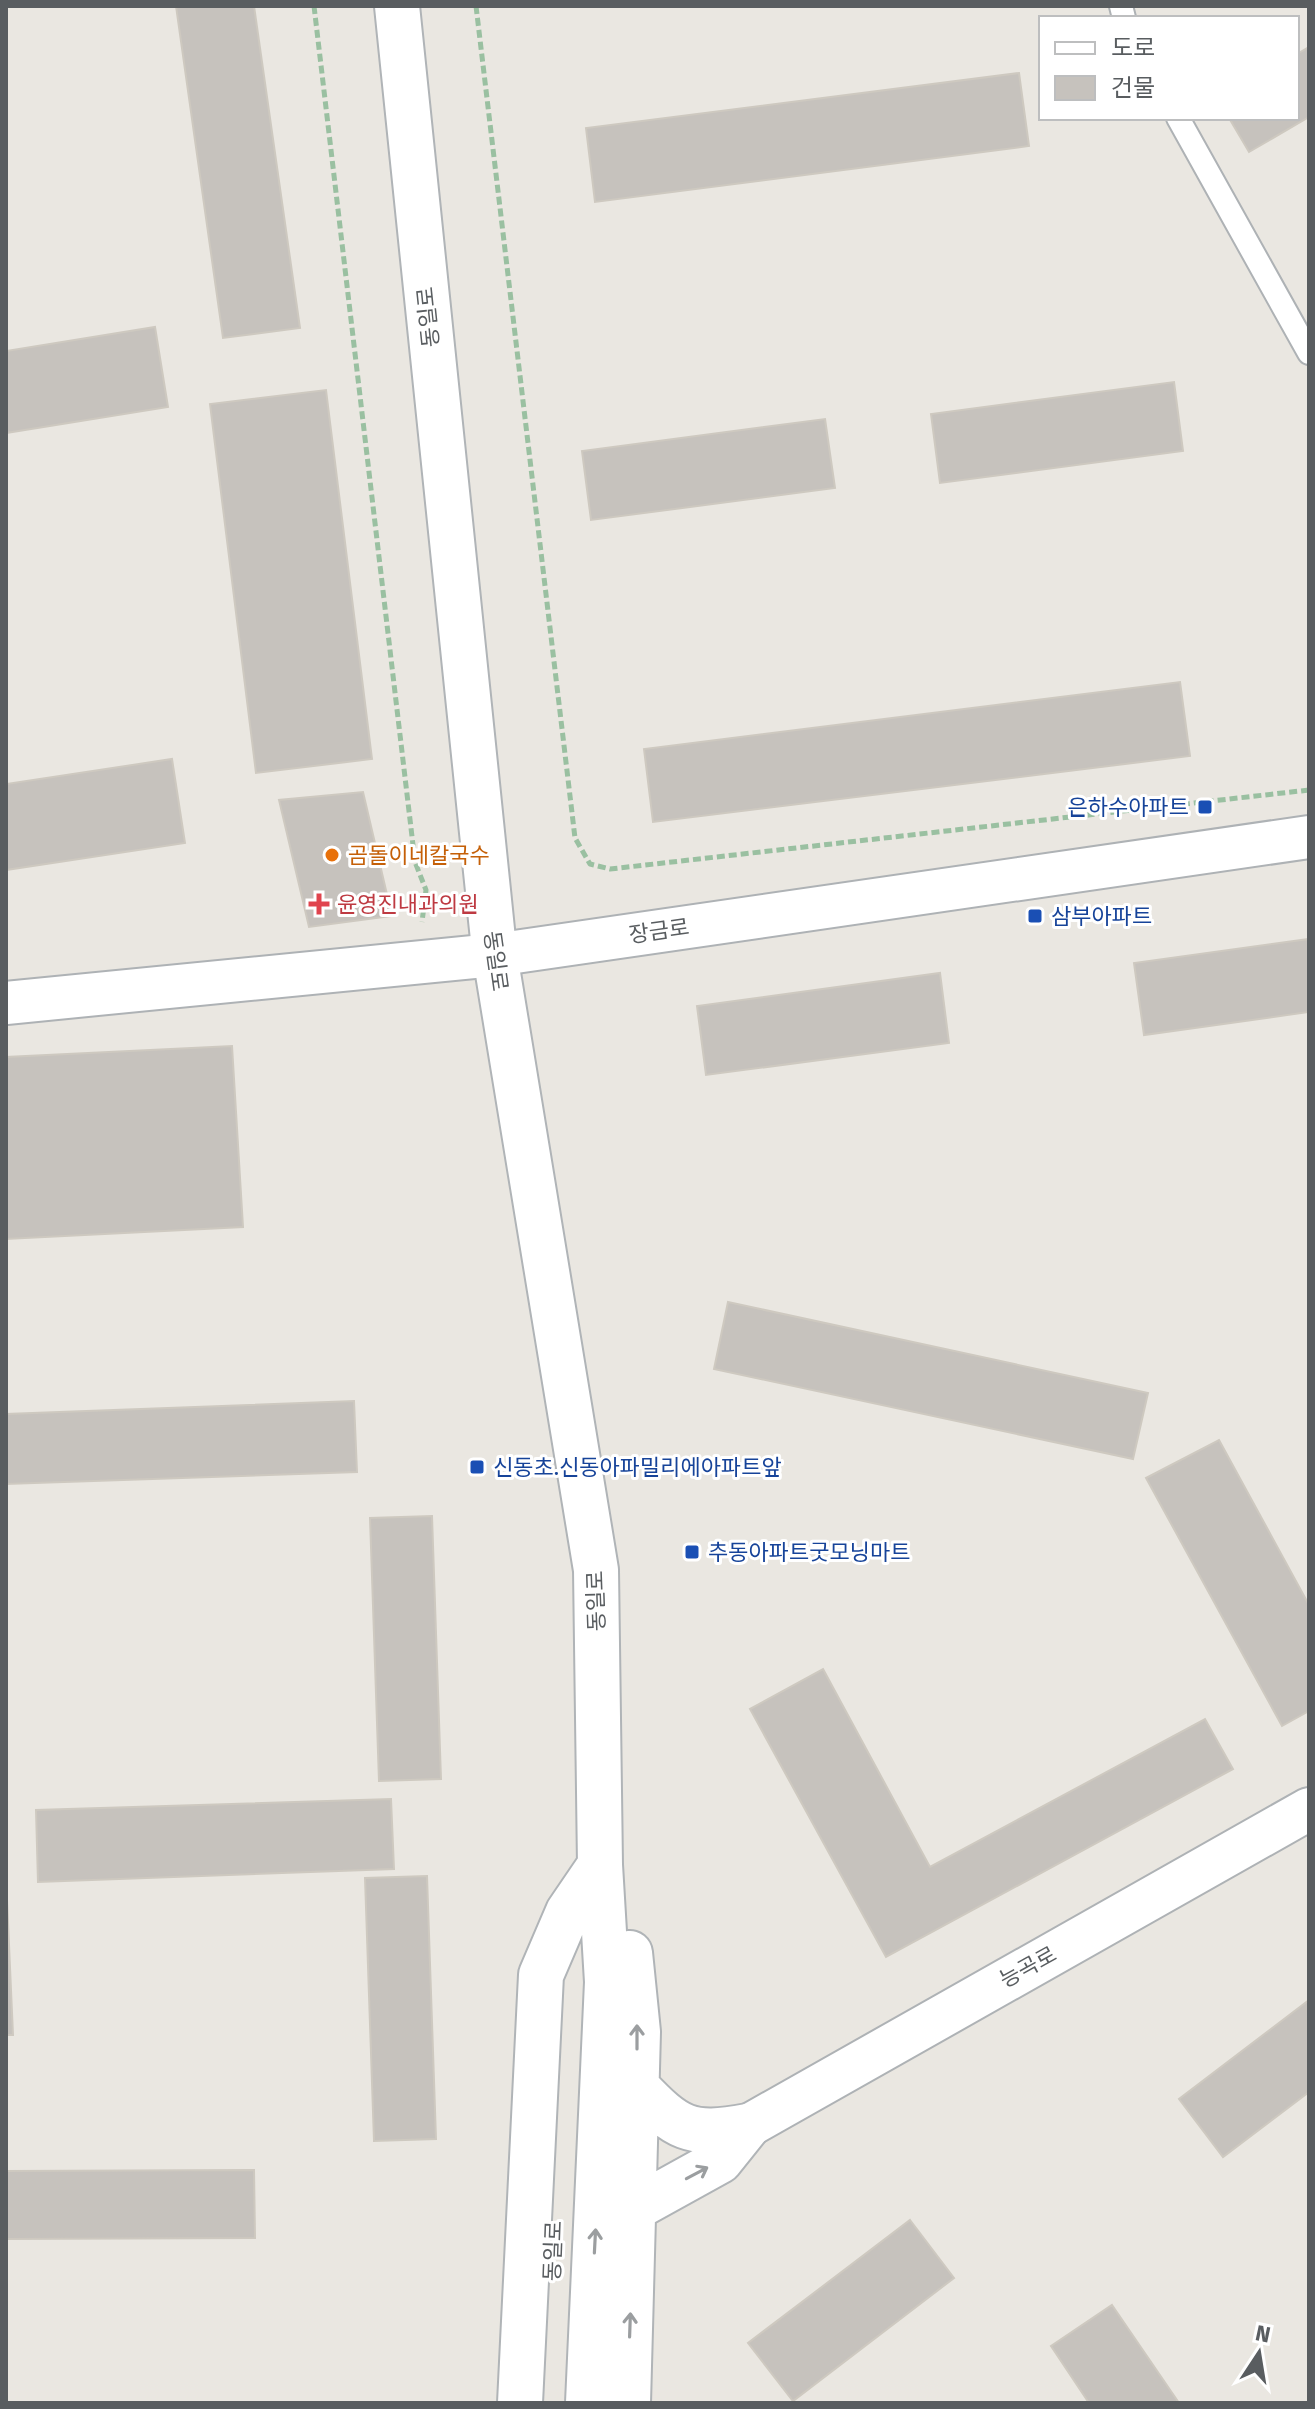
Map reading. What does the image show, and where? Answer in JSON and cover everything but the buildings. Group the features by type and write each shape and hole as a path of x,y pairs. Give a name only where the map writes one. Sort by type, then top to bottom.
{"street":[{"name":"동일로","path":"397,6 494,955 596,1570 600,1865 607,1982 588,2403"},
{"name":"장금로","path":"6,1003 494,955 1309,837"},
{"name":"능곡로","path":"748,2126 1309,1809"},
{"name":"동일로","path":"547,2403 565,1979 600,1865"},
{"path":"520,2403 541,1975 568,1912 600,1865 624,1907 636,1993 635,2208 628,2403"},
{"path":"637,2087 669,2120 707,2134 748,2126"},
{"path":"635,2208 720,2161 748,2126"}],"lane":[{"path":"1179,120 1309,353"}],"path":[{"path":"314,6 415,862 426,890 421,924 410,931"},
{"path":"476,6 575,838 590,864 610,869 1309,790"}],"place":[{"name":"은하수아파트","path":"1205,807"},
{"name":"곰돌이네칼국수","path":"332,855"},
{"name":"윤영진내과의원","path":"319,904"},
{"name":"삼부아파트","path":"1035,916"},
{"name":"신동초.신동아파밀리에아파트앞","path":"477,1467"},
{"name":"추동아파트굿모닝마트","path":"692,1552"}]}
